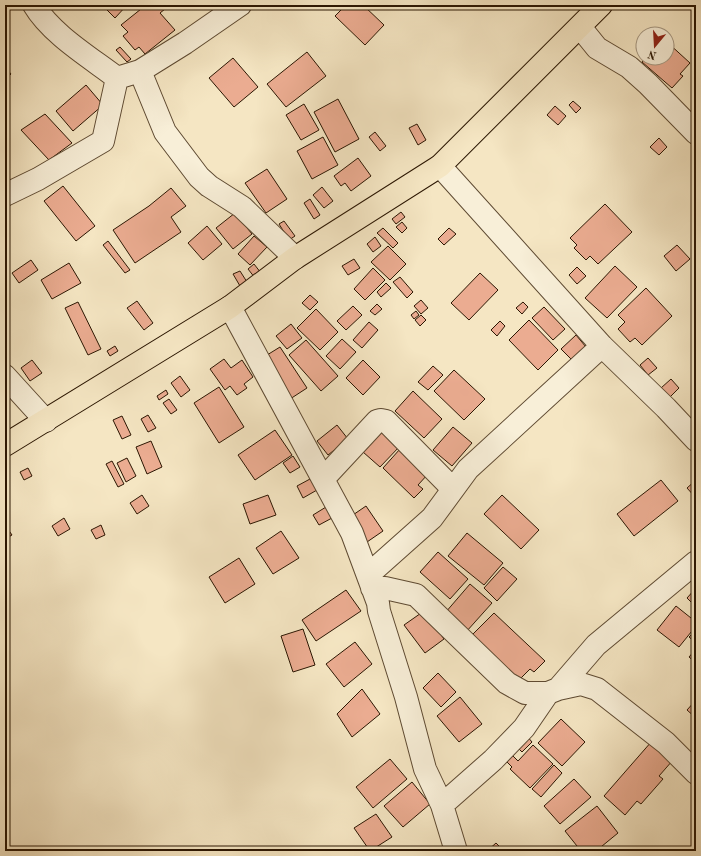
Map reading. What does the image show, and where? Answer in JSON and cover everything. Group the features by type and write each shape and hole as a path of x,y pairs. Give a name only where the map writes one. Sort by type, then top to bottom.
{"main road":[{"path":"5,445 230,307 295,258 440,166 601,5"}],"street":[{"path":"34,5 62,36 118,78"},
{"path":"118,78 140,71 184,44 240,5"},
{"path":"580,27 597,48 629,67 648,84 696,133"},
{"path":"140,71 165,132 199,177 209,186 242,207 295,258"},
{"path":"5,195 38,179 103,140 118,78"},
{"path":"440,166 602,346 666,408 696,440"},
{"path":"230,307 324,478 352,533 378,604 406,697 425,768 442,806 456,851"},
{"path":"370,582 432,518 468,469 602,346"},
{"path":"5,376 46,421"},
{"path":"324,478 377,421 381,420 386,421 453,489"},
{"path":"442,806 498,755 524,728 553,691 596,645 696,562"},
{"path":"370,582 385,588 416,595 438,618 507,683 526,693 553,691 581,684 597,689"},
{"path":"584,657 587,673 597,689 666,743 696,773"}],"building":[{"path":"102,5 127,5 115,18"},
{"path":"146,5 162,5 165,9 160,13 175,30 145,54 139,47 135,50 123,36 128,32 121,25"},
{"path":"346,5 363,5 384,25 365,45 335,16"},
{"path":"120,47 131,59 127,62 116,50"},
{"path":"675,49 690,63 680,74 683,76 672,88 647,66 675,66"},
{"path":"307,52 326,76 286,107 267,84"},
{"path":"233,58 258,87 234,107 209,78"},
{"path":"5,67 11,74 5,80"},
{"path":"86,85 103,105 73,131 56,111"},
{"path":"338,99 359,139 335,152 314,112"},
{"path":"573,101 581,108 576,113 569,105"},
{"path":"304,104 319,130 301,140 286,115"},
{"path":"555,106 566,116 558,125 547,115"},
{"path":"45,114 72,143 49,160 21,130"},
{"path":"417,124 426,140 418,145 409,128"},
{"path":"375,132 386,146 380,151 369,137"},
{"path":"323,137 338,165 312,179 297,151"},
{"path":"659,138 667,147 659,155 650,147"},
{"path":"358,158 371,176 351,191 345,183 341,186 334,176"},
{"path":"267,169 287,199 266,213 245,183"},
{"path":"63,186 95,226 76,241 44,201"},
{"path":"322,187 333,201 324,208 313,195"},
{"path":"171,188 186,206 171,217 181,232 135,263 113,230 149,206"},
{"path":"310,199 320,215 314,219 304,203"},
{"path":"605,204 632,232 598,264 590,256 586,260 574,248 577,245 570,238"},
{"path":"401,212 405,217 396,224 392,219"},
{"path":"235,213 252,234 233,249 216,228"},
{"path":"284,221 295,236 289,240 279,224"},
{"path":"402,222 407,228 402,233 396,227"},
{"path":"207,226 222,244 203,260 188,243"},
{"path":"383,228 398,243 393,248 377,233"},
{"path":"449,228 456,234 444,245 438,239"},
{"path":"254,236 267,247 250,265 238,254"},
{"path":"375,237 381,246 373,252 367,244"},
{"path":"108,241 130,270 125,273 103,245"},
{"path":"677,245 690,259 676,271 664,256"},
{"path":"388,246 406,264 390,280 371,262"},
{"path":"354,259 360,268 348,275 342,266"},
{"path":"31,260 38,270 19,283 12,273"},
{"path":"69,263 81,283 52,299 41,280"},
{"path":"254,264 261,273 255,278 248,269"},
{"path":"615,266 637,287 607,318 585,298"},
{"path":"577,267 586,276 577,284 569,275"},
{"path":"373,268 385,280 365,300 354,289"},
{"path":"240,271 247,282 240,286 233,274"},
{"path":"480,273 498,290 469,320 451,303"},
{"path":"400,277 413,292 407,298 393,282"},
{"path":"386,283 391,288 381,297 377,292"},
{"path":"646,288 672,316 642,345 635,338 630,342 618,329 625,322 618,315"},
{"path":"310,295 318,302 310,310 302,303"},
{"path":"421,300 428,308 421,314 414,306"},
{"path":"137,301 153,323 144,330 127,308"},
{"path":"78,302 101,349 88,355 65,308"},
{"path":"523,302 528,307 522,314 516,308"},
{"path":"377,304 382,309 375,315 370,311"},
{"path":"353,306 362,315 346,330 337,321"},
{"path":"544,307 565,329 553,340 532,318"},
{"path":"316,309 338,332 320,350 297,328"},
{"path":"416,311 419,315 414,319 411,315"},
{"path":"421,315 426,320 420,326 415,320"},
{"path":"529,320 558,350 538,370 509,340"},
{"path":"500,321 505,326 497,336 491,330"},
{"path":"369,322 378,330 362,348 353,340"},
{"path":"291,324 302,338 287,349 276,336"},
{"path":"576,335 586,347 572,360 561,349"},
{"path":"342,339 356,352 340,369 326,356"},
{"path":"306,340 338,376 321,391 289,355"},
{"path":"115,346 118,351 110,356 107,351"},
{"path":"280,347 307,388 287,401 259,360"},
{"path":"648,358 657,368 648,375 640,365"},
{"path":"224,359 231,368 242,360 253,377 244,384 247,388 237,395 230,386 225,390 210,369"},
{"path":"32,360 42,373 30,381 21,368"},
{"path":"363,360 380,377 363,395 346,378"},
{"path":"433,366 443,375 428,390 418,382"},
{"path":"454,370 485,399 464,420 434,391"},
{"path":"180,376 190,390 181,397 171,383"},
{"path":"671,379 679,388 670,397 661,388"},
{"path":"219,387 244,427 219,443 194,403"},
{"path":"166,390 168,394 159,400 157,396"},
{"path":"413,391 442,419 424,438 395,411"},
{"path":"169,399 177,410 171,414 163,403"},
{"path":"148,415 156,428 148,432 141,419"},
{"path":"122,416 131,435 122,439 113,420"},
{"path":"337,425 348,439 328,455 317,441"},
{"path":"453,427 472,443 452,466 433,450"},
{"path":"275,430 292,455 255,480 238,455"},
{"path":"383,430 400,446 380,467 363,452"},
{"path":"151,441 162,467 147,474 136,447"},
{"path":"400,449 428,474 418,485 423,489 414,498 383,468"},
{"path":"293,456 300,467 290,473 283,463"},
{"path":"127,458 136,476 126,482 117,463"},
{"path":"112,461 124,484 118,487 106,464"},
{"path":"28,468 32,476 24,480 20,472"},
{"path":"310,479 317,490 303,498 297,486"},
{"path":"661,480 678,501 634,536 617,514"},
{"path":"696,480 696,498 687,488"},
{"path":"142,495 149,506 137,514 130,503"},
{"path":"268,495 276,515 250,524 243,504"},
{"path":"502,495 539,530 521,549 484,514"},
{"path":"366,506 383,531 367,542 350,517"},
{"path":"326,507 332,518 319,525 313,515"},
{"path":"64,518 70,529 58,536 52,526"},
{"path":"5,525 12,535 5,539"},
{"path":"101,525 105,535 96,539 91,530"},
{"path":"281,531 299,558 273,574 256,548"},
{"path":"467,533 503,563 484,585 448,556"},
{"path":"438,552 468,579 450,599 420,572"},
{"path":"239,558 255,584 225,603 209,577"},
{"path":"503,567 517,579 497,601 484,588"},
{"path":"470,584 492,603 466,632 445,613"},
{"path":"696,588 696,607 687,598"},
{"path":"346,590 361,611 316,641 302,620"},
{"path":"676,606 696,622 696,626 679,647 657,630"},
{"path":"424,611 444,639 425,653 404,625"},
{"path":"494,613 545,661 534,672 530,669 518,681 471,636"},
{"path":"303,629 315,665 293,672 281,636"},
{"path":"694,632 696,634 696,643 689,637"},
{"path":"355,642 372,664 344,687 326,664"},
{"path":"696,649 696,663 689,657"},
{"path":"438,673 456,692 441,707 423,688"},
{"path":"362,689 380,714 352,737 337,714"},
{"path":"460,697 482,724 459,742 437,716"},
{"path":"696,700 696,718 687,710"},
{"path":"561,719 585,742 562,766 538,743"},
{"path":"526,735 532,742 522,752 515,745"},
{"path":"652,741 673,760 659,776 663,779 641,804 637,801 625,815 604,796"},
{"path":"533,745 553,764 530,788 510,769 512,767 504,759 510,753 518,761"},
{"path":"390,759 407,779 373,808 356,787"},
{"path":"554,765 562,773 541,797 532,789"},
{"path":"574,779 591,797 560,824 544,806"},
{"path":"412,782 430,804 403,827 384,806"},
{"path":"597,806 618,833 596,851 581,851 565,831"},
{"path":"376,814 392,837 370,851 354,828"},
{"path":"496,843 504,851 487,851"}]}
